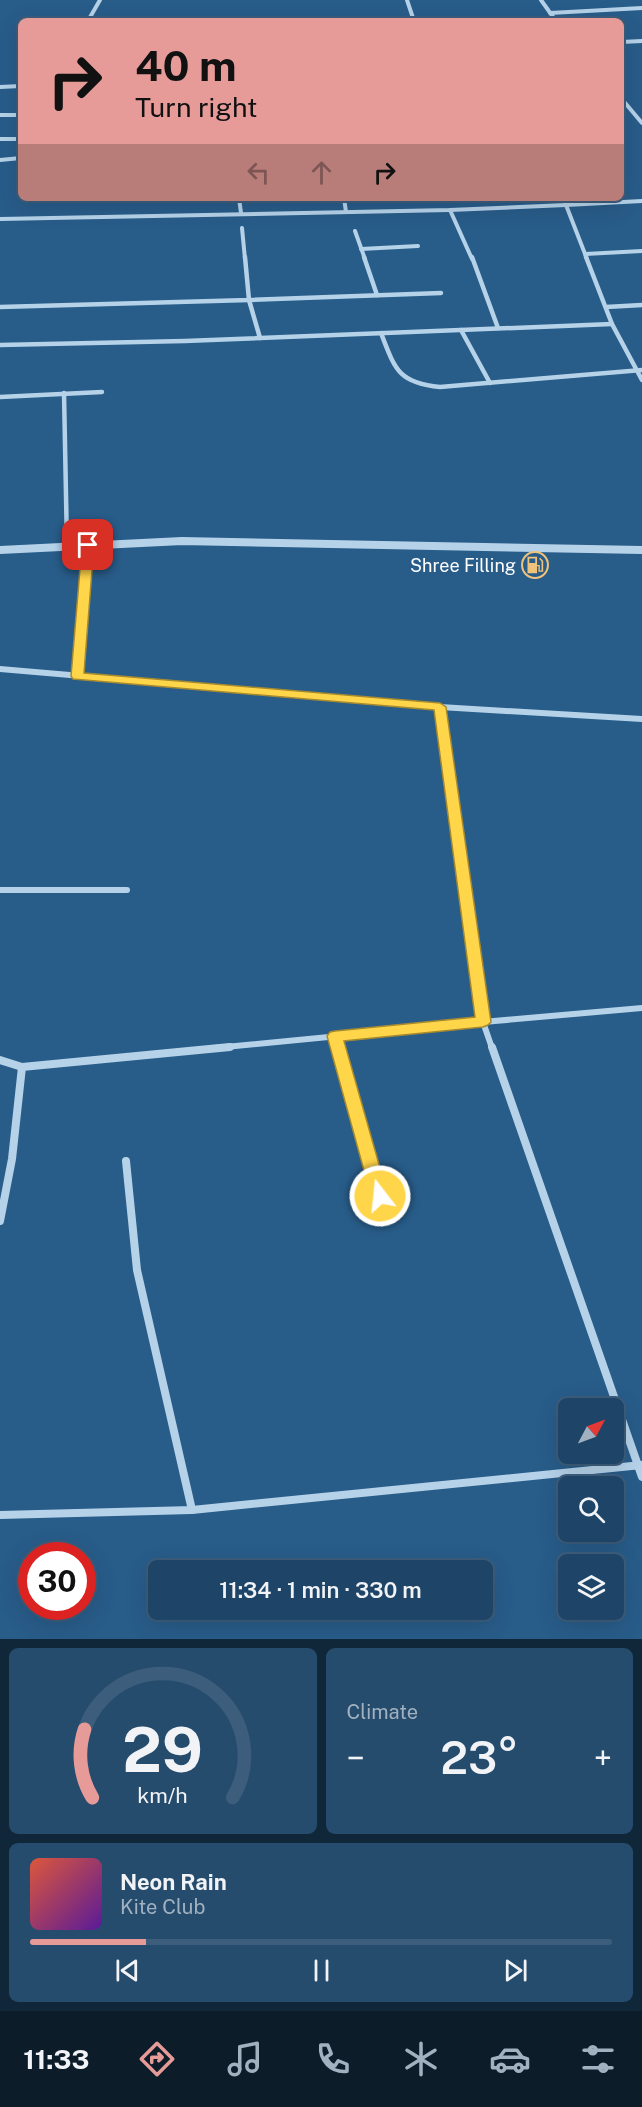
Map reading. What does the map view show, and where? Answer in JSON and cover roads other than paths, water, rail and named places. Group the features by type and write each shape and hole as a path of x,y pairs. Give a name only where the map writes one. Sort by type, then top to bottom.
{"street":[{"path":"90,18 100,0"},
{"path":"407,0 413,18"},
{"path":"541,0 554,18"},
{"path":"550,13 642,8"},
{"path":"624,42 642,41"},
{"path":"0,87 18,86"},
{"path":"624,102 642,123"},
{"path":"633,112 642,112"},
{"path":"0,115 18,115"},
{"path":"0,139 18,139"},
{"path":"0,160 18,158"},
{"path":"239,201 241,213"},
{"path":"344,201 346,212"},
{"path":"564,201 612,324 642,380"},
{"path":"0,219 450,210 642,201"},
{"path":"450,210 482,280 498,328"},
{"path":"242,228 249,300 260,338"},
{"path":"356,231 377,295"},
{"path":"361,249 418,246"},
{"path":"585,254 642,251"},
{"path":"0,307 441,293"},
{"path":"606,307 642,305"},
{"path":"0,345 260,338 612,324"},
{"path":"461,330 490,383"},
{"path":"381,333 399,375 409,382 440,387 639,371"},
{"path":"0,397 102,392"},
{"path":"64,393 67,546"},
{"path":"0,550 182,541 642,550"},
{"path":"77,676 88,545"},
{"path":"0,669 440,707 642,719"},
{"path":"440,707 483,1022 642,1477"},
{"path":"0,890 127,890"},
{"path":"0,1060 22,1067 642,1008"},
{"path":"335,1036 380,1196"},
{"path":"0,1221 12,1159 22,1067"},
{"path":"126,1161 137,1270 192,1510"},
{"path":"0,1515 192,1510 640,1466"}],"place":[{"name":"Shree Filling","path":"535,565"}]}
